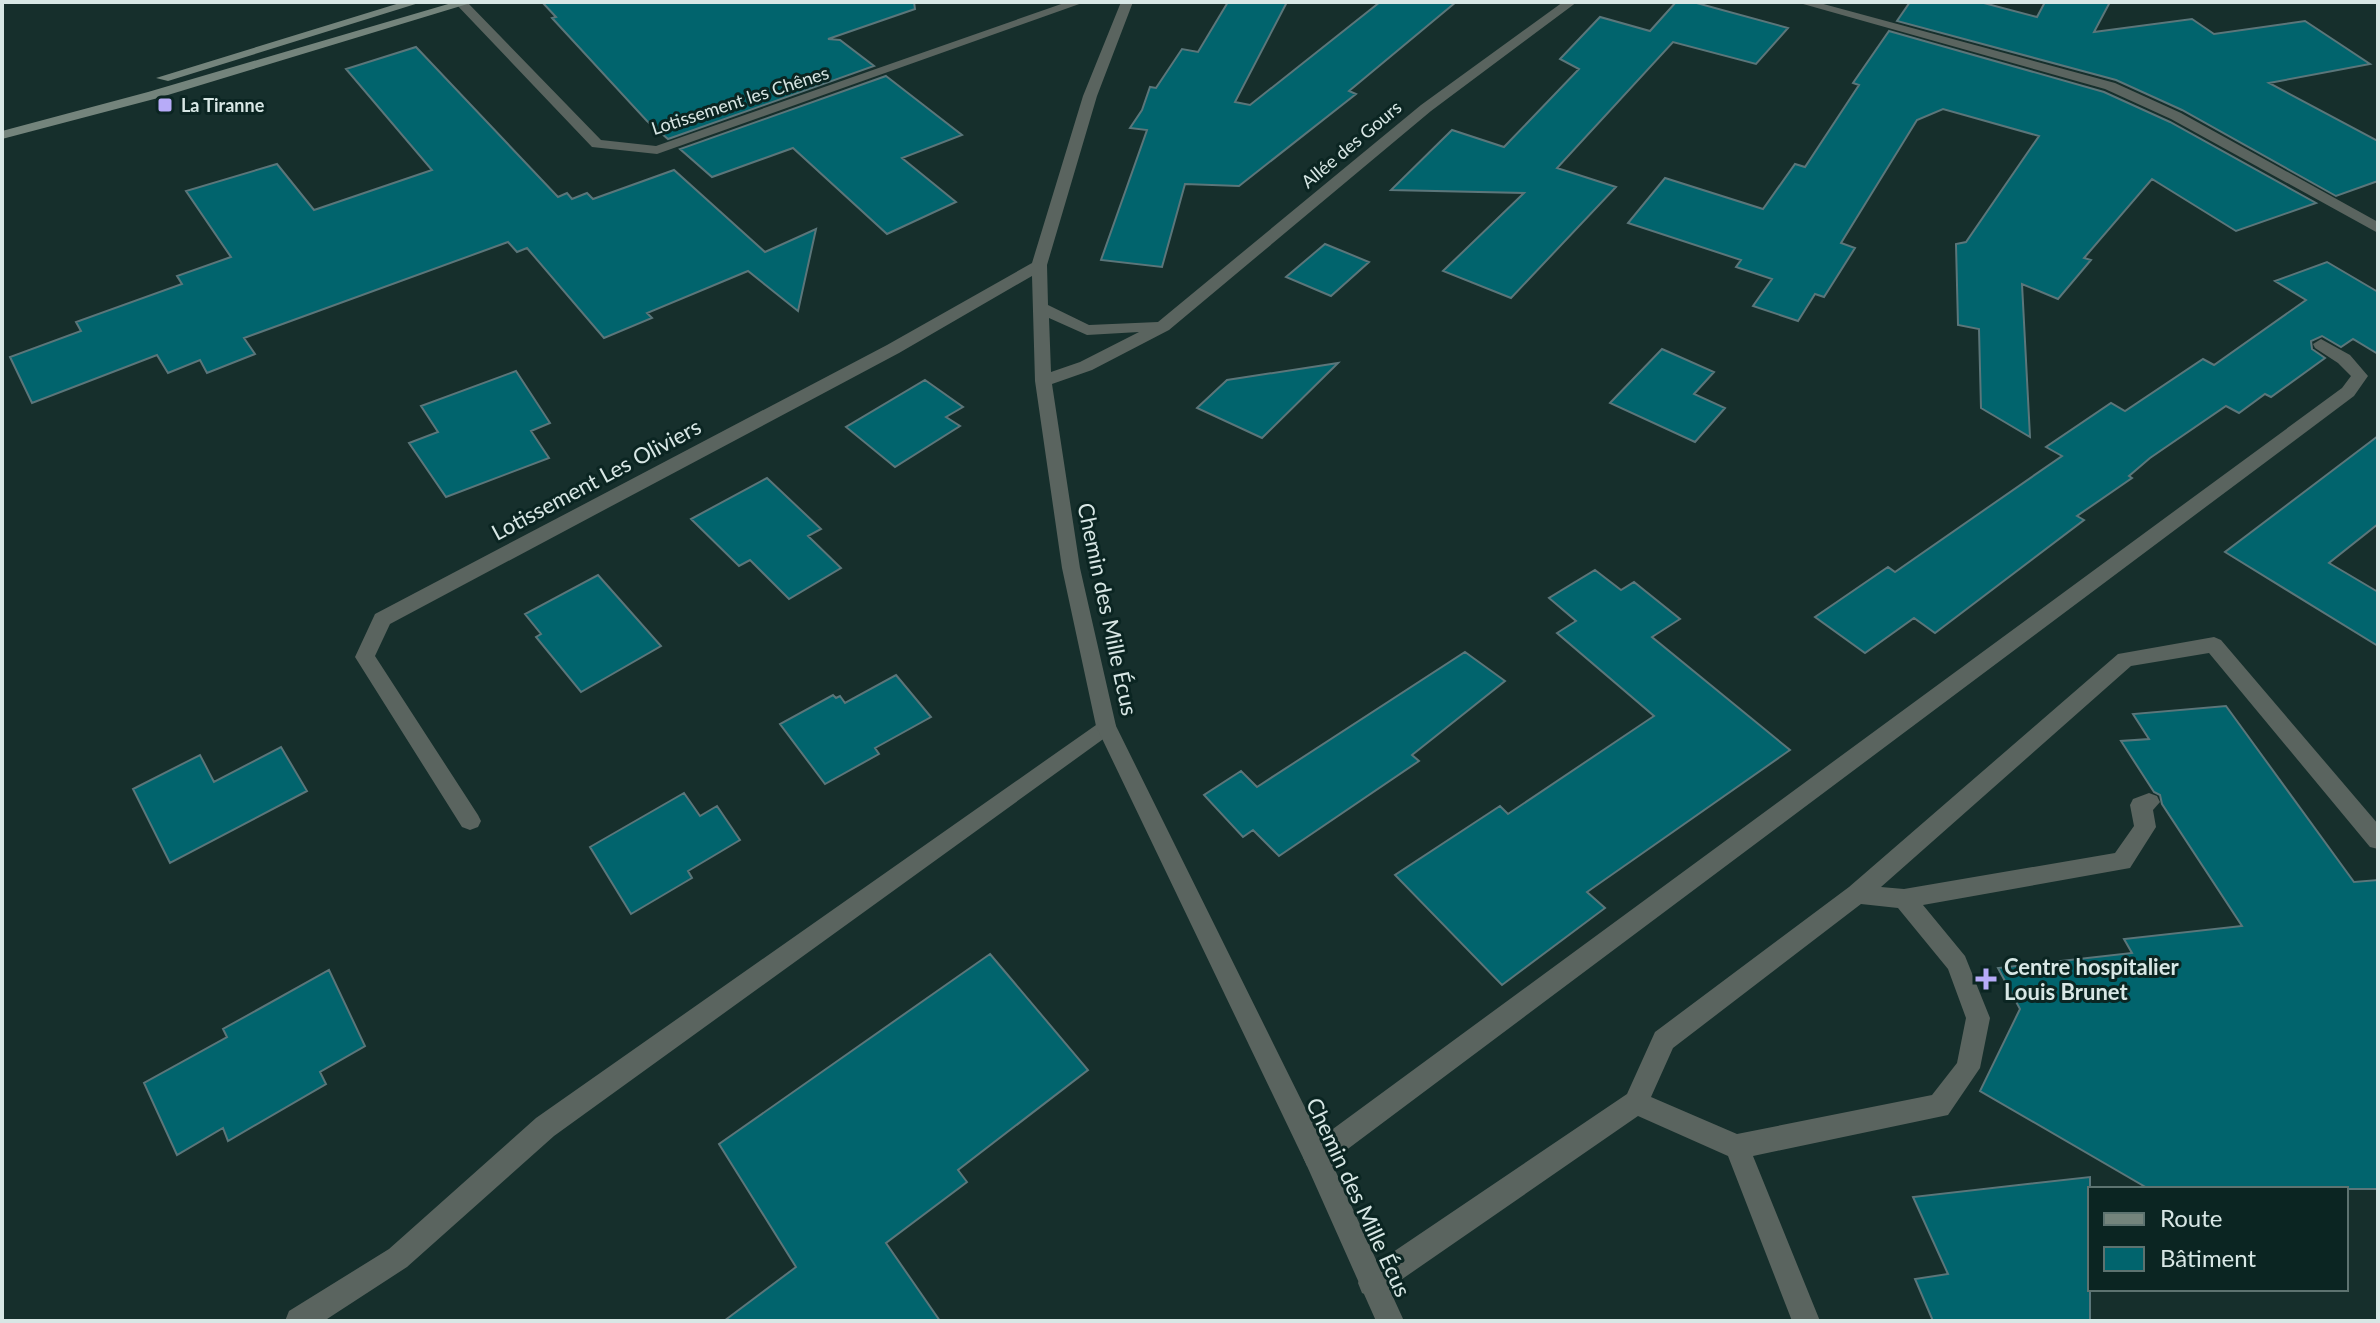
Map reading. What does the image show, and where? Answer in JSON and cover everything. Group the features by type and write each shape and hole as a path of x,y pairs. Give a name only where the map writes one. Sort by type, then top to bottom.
{"main road":[{"path":"2,120 160,78 416,2"},
{"path":"2,135 153,95 463,3"}],"street":[{"name":"Lotissement les Chênes","path":"463,3 597,144 657,150 1079,2"},
{"name":"Chemin des Mille Écus","path":"1127,2 1090,96 1039,265 1043,381 1071,568 1106,726 1316,1157 1390,1321"},
{"name":"Allée des Gours","path":"1043,381 1086,366 1163,326 1426,108 1571,2"},
{"path":"1802,2 2110,86 2176,116 2378,228"},
{"name":"Lotissement Les Oliviers","path":"470,821 365,657 382,619 893,349 1039,265"},
{"path":"1041,308 1087,330 1163,326"},
{"path":"1316,1157 2348,392 2360,376 2344,359 2321,344"},
{"path":"1372,1283 1636,1103 1664,1040 1857,894 2125,659 2214,645 2378,840"},
{"path":"299,1321 398,1258 545,1127 1106,726"},
{"path":"1857,894 1904,899 2122,861 2145,827 2141,805 2149,802"},
{"path":"1636,1103 1737,1147 1939,1106 1968,1068 1978,1018 1957,963 1904,899"},
{"path":"1737,1147 1806,1321"}],"building":[{"path":"542,2 914,2 915,9 828,39 840,40 874,66 668,139 647,121 552,18 556,17"},
{"path":"1228,2 1287,2 1235,102 1250,105 1380,2 1456,2 1349,91 1356,94 1239,186 1185,184 1162,267 1101,260 1147,130 1130,128 1142,110 1150,87 1156,88 1182,49 1198,52"},
{"path":"1676,2 1693,2 1788,28 1756,64 1673,42 1557,168 1616,187 1511,298 1443,271 1524,193 1391,190 1452,130 1504,147 1579,69 1560,59 1600,17 1650,31"},
{"path":"1910,2 1980,2 2037,17 2045,2 2110,2 2094,32 2192,19 2214,34 2305,21 2370,64 2269,83 2378,141 2378,181 2336,196 2182,110 2116,80 1897,21"},
{"path":"1889,31 2104,92 2170,122 2316,203 2236,231 2152,179 2084,258 2091,260 2058,299 2022,284 2030,437 1981,408 1979,329 1958,325 1956,244 1966,242 2039,136 1943,109 1917,120 1841,243 1855,248 1824,297 1815,294 1798,321 1753,306 1772,279 1736,267 1741,260 1628,223 1665,178 1763,209 1795,164 1805,167 1859,85 1853,83"},
{"path":"416,47 558,197 567,193 572,199 587,193 593,199 674,170 765,252 816,229 798,311 748,271 647,313 652,318 604,338 527,248 517,252 508,242 244,338 255,354 207,373 200,360 168,373 157,355 32,403 10,357 81,331 76,322 182,284 177,276 231,257 186,191 277,164 314,210 432,170 346,69"},
{"path":"886,76 962,135 902,158 956,202 887,234 793,148 712,177 680,149"},
{"path":"1325,244 1369,262 1331,296 1286,277"},
{"path":"2327,262 2378,292 2378,354 2353,339 2341,347 2322,336 2311,341 2312,349 2325,358 2271,397 2265,394 2239,413 2226,406 2150,458 2129,476 2132,478 2077,516 2084,520 1935,633 1914,618 1865,653 1815,617 1888,567 1895,572 2062,456 2046,447 2111,403 2125,411 2203,359 2214,365 2306,300 2275,281"},
{"path":"1662,349 1714,372 1694,394 1725,408 1695,442 1610,403"},
{"path":"1338,363 1262,438 1197,408 1227,380"},
{"path":"516,371 550,423 531,431 549,458 446,497 409,443 438,432 421,406"},
{"path":"925,380 963,407 946,417 960,426 895,467 846,427"},
{"path":"2378,436 2378,524 2329,563 2378,592 2378,646 2225,552"},
{"path":"767,478 821,529 808,536 841,568 789,599 750,560 739,566 691,519"},
{"path":"1595,570 1621,590 1634,582 1680,619 1652,637 1790,750 1587,892 1605,908 1502,985 1395,875 1500,806 1508,814 1654,716 1557,633 1576,621 1549,598"},
{"path":"598,575 661,646 581,692 536,637 541,634 525,614"},
{"path":"1465,652 1505,681 1412,755 1419,761 1279,856 1253,830 1243,837 1204,795 1241,771 1257,787"},
{"path":"896,675 931,717 875,748 879,754 825,784 780,724 833,695 836,698 840,696 845,703"},
{"path":"2226,706 2354,882 2378,880 2378,1189 2146,1187 1980,1091 2020,1009 1998,968 2132,953 2124,939 2242,926 2162,804 2160,795 2154,792 2121,741 2149,739 2133,714"},
{"path":"281,747 307,791 170,863 133,789 200,755 214,782"},
{"path":"684,793 700,816 717,806 740,840 688,871 692,878 631,914 590,847"},
{"path":"990,954 1088,1070 958,1170 967,1182 886,1243 940,1321 724,1321 796,1267 719,1144"},
{"path":"329,970 365,1046 320,1072 326,1084 228,1141 223,1128 177,1155 144,1083 227,1037 223,1029"},
{"path":"2090,1177 2090,1321 1933,1321 1915,1279 1948,1274 1913,1197"}],"place":[{"name":"La Tiranne","path":"165,105"},
{"name":"Centre hospitalier Louis Brunet","path":"1986,979"}]}
